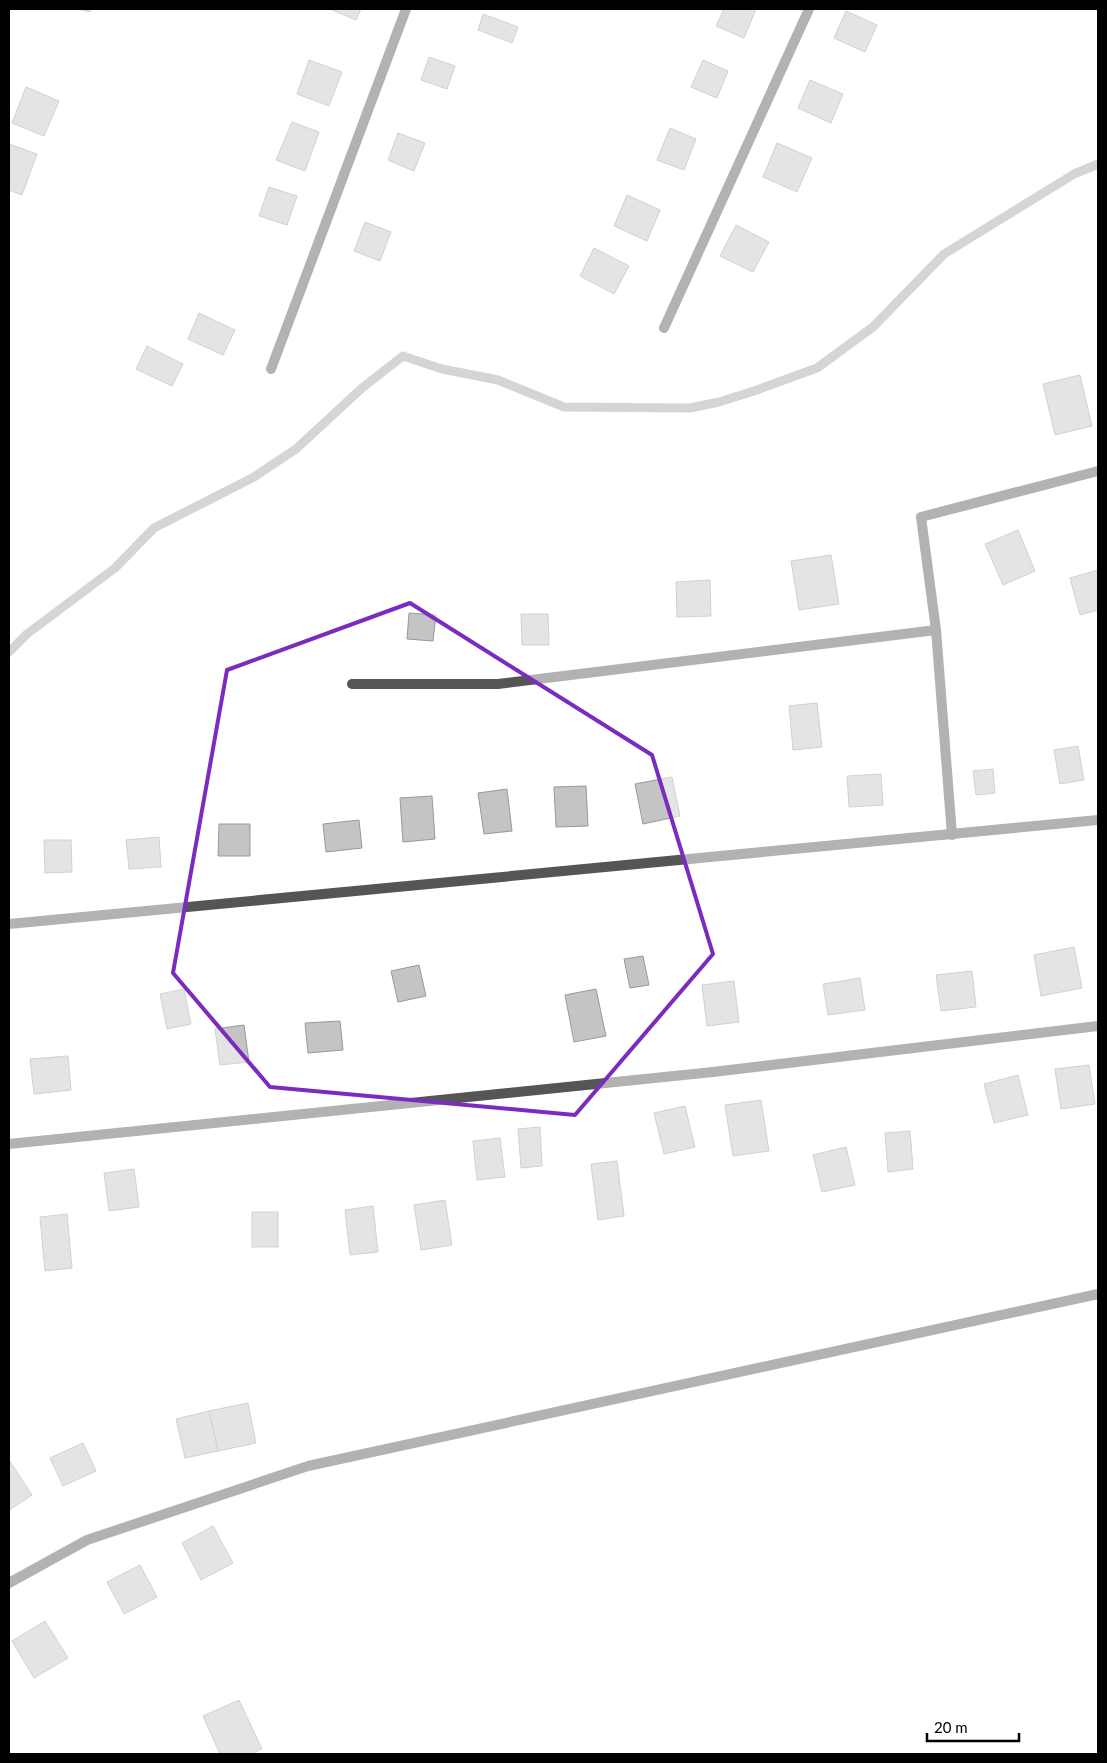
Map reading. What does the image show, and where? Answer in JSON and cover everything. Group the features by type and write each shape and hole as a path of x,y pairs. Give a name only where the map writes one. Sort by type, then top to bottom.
{"street":[{"path":"272,369 406,9"},
{"path":"664,328 808,9"},
{"path":"952,835 936,630 921,518 1098,471"},
{"path":"352,684 498,684 936,630"},
{"path":"9,924 1098,820"},
{"path":"9,1144 703,1073 1098,1026"},
{"path":"9,1584 87,1540 308,1466 1098,1294"}],"highlighted area":[{"path":"410,603 652,755 713,954 575,1115 270,1087 173,973 227,670"}],"building":[{"path":"78,9 91,9 90,12"},
{"path":"330,9 361,9 356,20"},
{"path":"724,9 756,9 744,38 716,26"},
{"path":"846,11 877,25 865,52 834,38"},
{"path":"483,14 518,27 512,43 478,30"},
{"path":"429,57 455,66 447,89 421,80"},
{"path":"309,60 342,72 329,106 297,94"},
{"path":"703,60 728,71 717,98 691,87"},
{"path":"810,80 843,94 831,123 798,108"},
{"path":"26,87 59,101 44,136 12,123"},
{"path":"292,122 319,132 305,171 276,160"},
{"path":"670,128 696,139 684,170 657,160"},
{"path":"398,133 425,143 414,171 388,160"},
{"path":"777,143 812,158 797,192 763,177"},
{"path":"9,144 37,154 22,195 9,190"},
{"path":"269,187 297,196 287,225 259,216"},
{"path":"627,195 660,210 647,241 614,226"},
{"path":"365,222 391,232 380,261 354,251"},
{"path":"736,225 769,242 753,272 720,256"},
{"path":"594,248 629,266 614,294 580,276"},
{"path":"199,313 235,330 223,355 188,339"},
{"path":"147,346 183,364 172,386 136,369"},
{"path":"1080,375 1092,426 1055,435 1043,384"},
{"path":"1018,530 1035,571 1003,585 985,544"},
{"path":"831,555 839,604 799,610 791,561"},
{"path":"1098,570 1098,610 1080,615 1070,578"},
{"path":"710,580 711,616 677,617 676,582"},
{"path":"409,613 436,615 433,641 407,639"},
{"path":"521,614 548,614 549,645 522,645"},
{"path":"817,703 822,747 793,750 789,706"},
{"path":"1078,746 1084,780 1060,784 1054,750"},
{"path":"993,769 995,793 976,795 973,771"},
{"path":"881,774 883,805 849,807 847,776"},
{"path":"672,777 680,816 643,824 635,784"},
{"path":"586,786 588,826 556,827 554,787"},
{"path":"507,789 512,831 484,834 478,793"},
{"path":"432,796 435,839 403,842 400,798"},
{"path":"359,820 362,848 326,852 323,824"},
{"path":"219,824 250,824 250,856 218,856"},
{"path":"159,837 161,867 129,869 126,840"},
{"path":"44,840 71,840 72,872 45,873"},
{"path":"1074,947 1082,988 1041,996 1034,955"},
{"path":"643,956 649,985 630,988 624,959"},
{"path":"419,965 426,996 398,1002 391,971"},
{"path":"972,971 976,1007 941,1011 936,975"},
{"path":"860,978 865,1010 828,1015 823,984"},
{"path":"734,981 739,1022 707,1026 702,985"},
{"path":"184,989 191,1024 167,1029 160,994"},
{"path":"596,989 606,1036 574,1042 565,995"},
{"path":"340,1021 343,1050 308,1053 305,1023"},
{"path":"244,1025 249,1062 220,1065 215,1029"},
{"path":"68,1056 71,1090 34,1094 30,1059"},
{"path":"1089,1065 1095,1104 1061,1109 1055,1069"},
{"path":"1018,1075 1028,1115 994,1123 984,1084"},
{"path":"761,1100 769,1151 733,1156 725,1105"},
{"path":"685,1106 695,1147 664,1154 654,1113"},
{"path":"540,1127 542,1166 521,1168 518,1129"},
{"path":"910,1131 913,1169 888,1172 885,1133"},
{"path":"500,1138 505,1177 477,1180 473,1141"},
{"path":"846,1147 855,1185 822,1192 813,1155"},
{"path":"617,1161 624,1216 598,1220 591,1164"},
{"path":"134,1169 139,1207 109,1211 104,1173"},
{"path":"445,1200 452,1245 421,1250 414,1205"},
{"path":"373,1206 378,1252 350,1255 345,1210"},
{"path":"252,1212 278,1212 278,1247 252,1247"},
{"path":"67,1214 72,1268 45,1271 40,1217"},
{"path":"248,1403 256,1443 218,1451 209,1411"},
{"path":"209,1411 218,1451 185,1458 176,1419"},
{"path":"83,1443 96,1471 63,1486 50,1458"},
{"path":"9,1460 32,1495 9,1510"},
{"path":"213,1526 233,1563 201,1580 182,1543"},
{"path":"140,1565 157,1597 124,1614 107,1582"},
{"path":"45,1621 68,1658 34,1678 12,1641"},
{"path":"239,1700 262,1749 251,1754 220,1754 203,1716"}],"waterway":[{"path":"9,652 27,634 115,568 154,528 254,477 296,449 362,388 403,356 442,369 498,380 564,407 690,408 719,402 817,368 873,327 944,254 1074,174 1098,164"}]}
